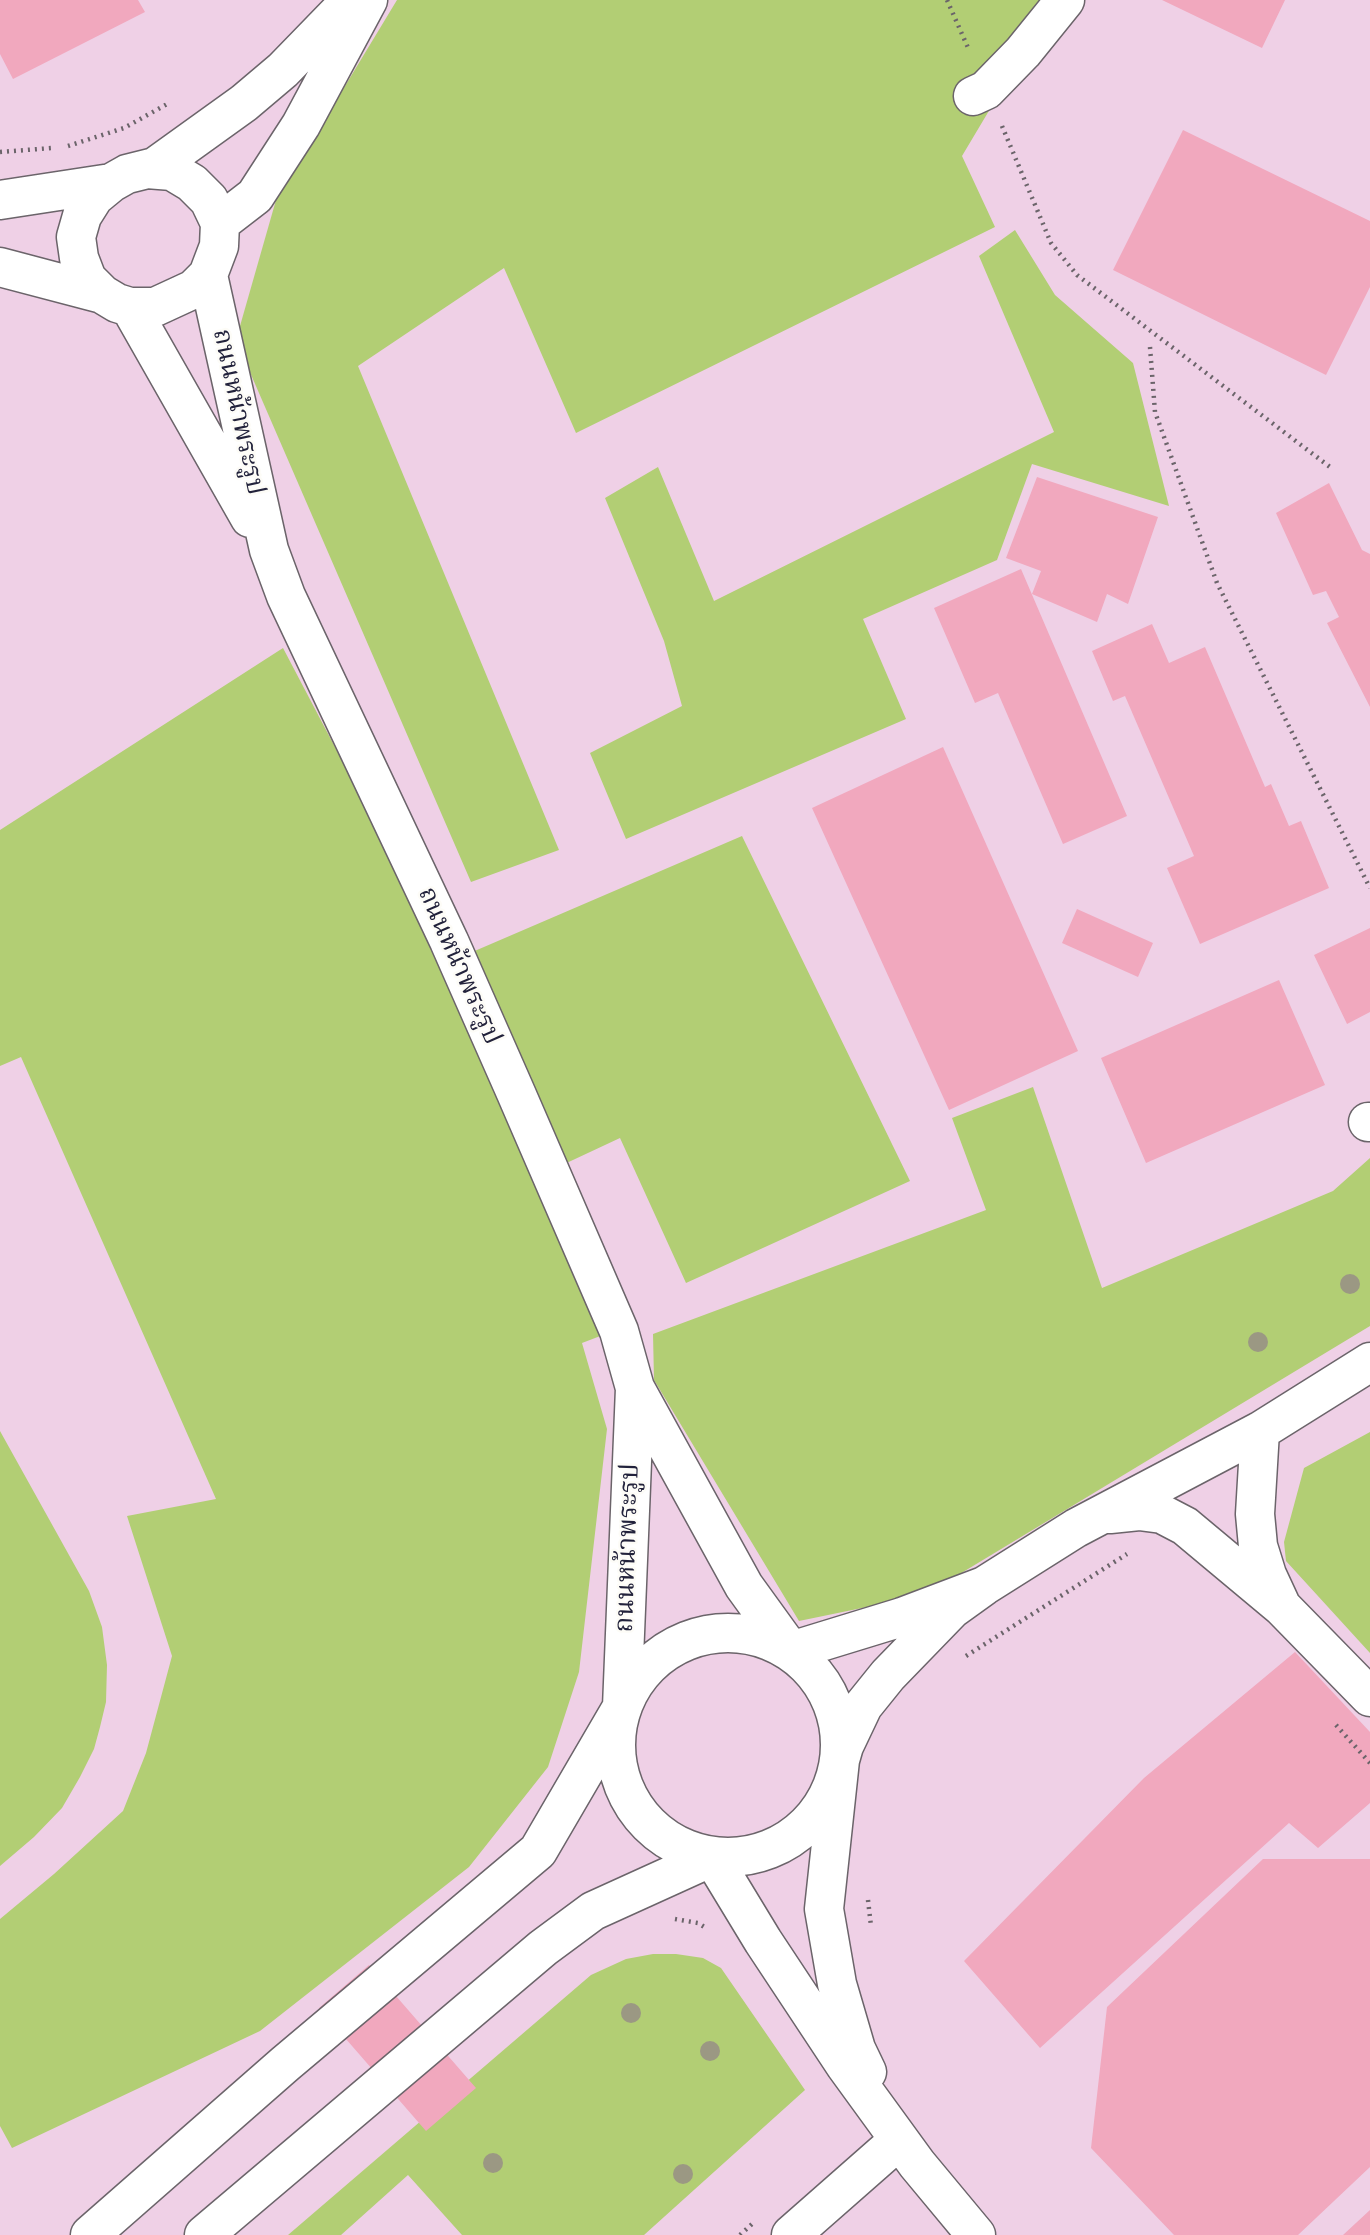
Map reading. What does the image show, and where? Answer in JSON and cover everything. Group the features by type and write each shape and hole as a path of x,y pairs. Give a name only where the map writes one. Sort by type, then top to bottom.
{"street":[{"path":"116,301 88,279 79,258 76,237 82,216 94,197 127,174 155,167 244,103 283,70 351,0"},
{"path":"219,223 255,197 301,125 368,0"},
{"path":"980,93 1023,52 1065,0"},
{"path":"0,267 116,301 155,307 194,289 208,275 219,246 219,223 209,200 192,183 172,171 147,169"},
{"path":"0,200 111,183"},
{"name":"ถนนหน้าพระรูป","path":"208,275 269,550 286,596 449,941 511,1080 619,1331 635,1388 744,1586 791,1651"},
{"name":"ถนนหน้าพระรูป","path":"116,301 269,550"},
{"path":"622,1707 615,1740 619,1773 632,1804 652,1830 681,1847 712,1857 747,1856 781,1844 810,1823 829,1794 844,1746 863,1706 888,1675 951,1609 1076,1528 1260,1431 1370,1362"},
{"name":"ถนนหน้าพระรูป","path":"622,1707 635,1388"},
{"path":"1260,1431 1255,1514 1258,1546 1267,1575 1282,1607"},
{"path":"1101,1515 1139,1511 1163,1514 1185,1526 1282,1607 1370,1697"},
{"path":"791,1651 902,1617 984,1586"},
{"path":"90,2235 321,2034 538,1851 638,1678 663,1654 693,1638 726,1632 760,1637 791,1651 814,1672 831,1699 840,1729 840,1760 824,1909 837,1984 856,2049 899,2140"},
{"path":"712,1857 837,2054 899,2140 976,2235"},
{"path":"204,2235 543,1948 593,1911 712,1857"},
{"path":"775,2226 899,2140"}],"path":[{"path":"947,0 980,93 1051,243 1077,275 1330,467"},
{"path":"0,152 70,145 124,128 174,101"},
{"path":"1150,347 1155,412 1217,583 1370,888"},
{"path":"962,1659 1131,1552"},
{"path":"1336,1724 1370,1763"},
{"path":"867,1891 872,1931"},
{"path":"664,1919 698,1923 708,1930"},
{"path":"740,2235 775,2226"}],"shaded area":[{"path":"0,0 1370,0 1370,2235 0,2235"}],"green space":[{"path":"397,0 1055,0 962,156 995,227 576,433 504,268 358,366 559,850 471,882 236,340 276,200"},
{"path":"1015,230 1055,295 1133,363 1169,506 1032,464 997,560 863,619 906,719 626,839 590,753 682,706 664,641 605,498 658,467 714,601 1054,432 979,256"},
{"path":"283,648 410,890 603,1335 582,1343 607,1429 579,1672 548,1767 469,1867 260,2031 12,2148 0,2126 0,1919 123,1811 146,1753 172,1656 127,1516 216,1499 21,1057 0,1066 0,830"},
{"path":"742,836 910,1181 686,1283 620,1138 558,1167 463,956"},
{"path":"1033,1087 1102,1288 1333,1191 1370,1158 1370,1326 925,1595 799,1621 654,1380 653,1334 986,1210 952,1118"},
{"path":"0,1431 89,1591 102,1627 107,1665 106,1702 100,1727 94,1749 80,1777 62,1808 0,1866"},
{"path":"1370,1432 1370,1653 1286,1561 1284,1542 1304,1468"},
{"path":"653,1954 703,1958 721,1968 805,2090 644,2235 462,2235 408,2175 341,2235 288,2235 591,1975 626,1959"}],"building":[{"path":"0,0 138,0 145,12 13,79 0,54"},
{"path":"1162,0 1285,0 1262,48"},
{"path":"1183,130 1370,221 1370,287 1326,375 1113,270"},
{"path":"1037,477 1158,517 1128,604 1107,594 1097,622 1032,594 1041,571 1006,558"},
{"path":"1329,483 1362,550 1370,554 1370,707 1327,623 1339,617 1326,591 1313,595 1276,513"},
{"path":"1021,569 1127,816 1063,844 998,693 975,703 934,608"},
{"path":"1152,624 1169,663 1205,647 1265,787 1271,784 1289,826 1301,821 1329,888 1200,944 1167,868 1194,856 1125,696 1113,701 1092,651"},
{"path":"943,747 1078,1051 949,1110 812,808"},
{"path":"1077,909 1153,943 1138,977 1062,943"},
{"path":"1370,928 1370,1012 1347,1024 1314,955"},
{"path":"1279,980 1325,1085 1146,1163 1101,1058"},
{"path":"1295,1652 1370,1732 1370,1803 1318,1848 1289,1823 1040,2048 964,1961 1144,1778"},
{"path":"1263,1859 1370,1859 1370,2167 1298,2235 1174,2235 1091,2148 1107,2007"},
{"path":"369,1965 476,2088 426,2131 319,2008"},
{"path":"1370,2210 1370,2235 1343,2235"}]}
